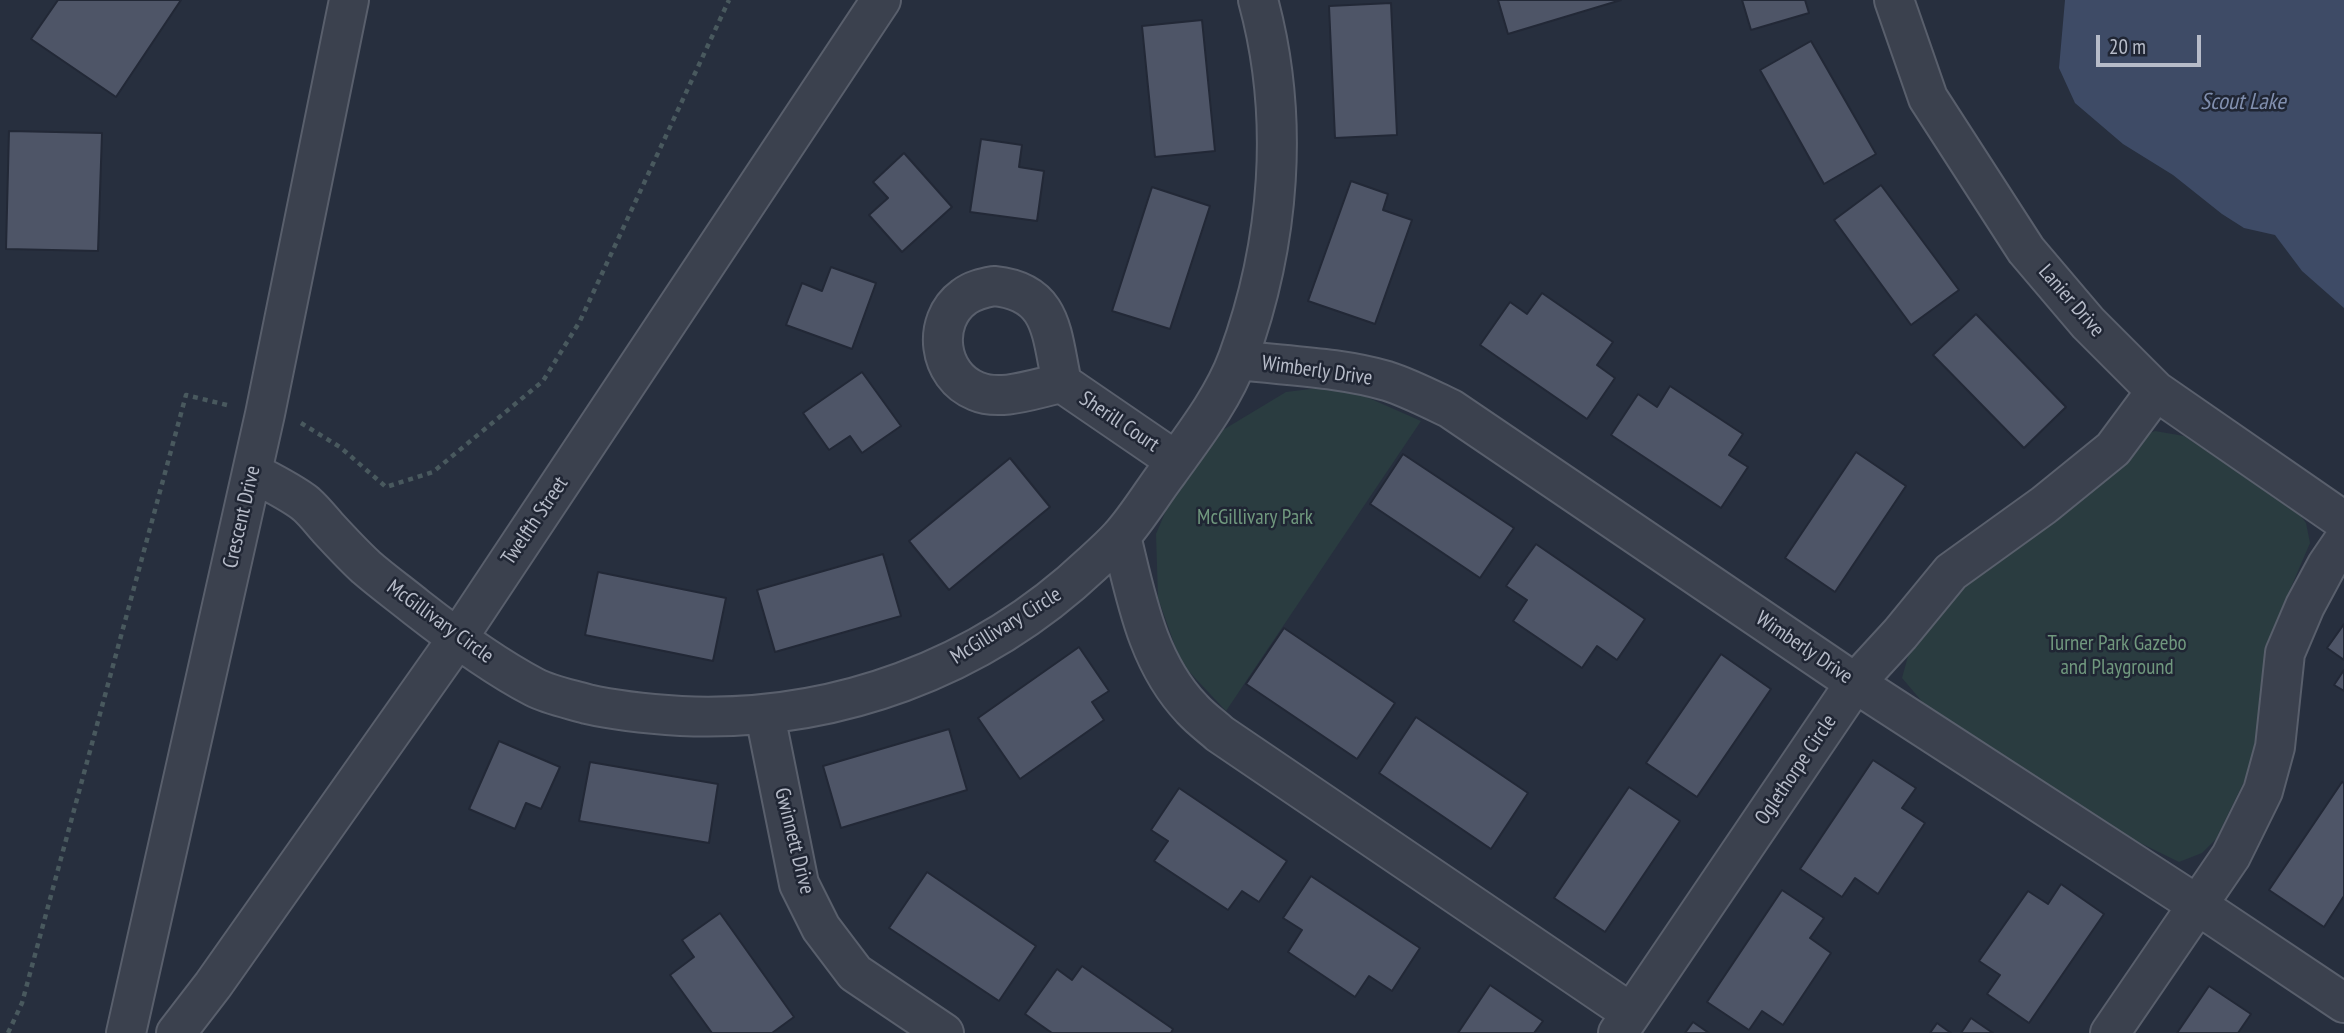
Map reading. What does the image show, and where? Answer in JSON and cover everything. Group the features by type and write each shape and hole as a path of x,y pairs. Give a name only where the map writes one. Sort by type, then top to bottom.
{"street":[{"name":"Crescent Drive","path":"126,1033 265,414 349,0"},
{"name":"Twelfth Street","path":"176,1033 213,985 457,639 881,0"},
{"name":"McGillivary Circle","path":"252,472 307,505 368,569 457,639 536,688 588,704 643,714 702,717 765,715 835,704 934,670 973,651 1067,588 1121,536 1216,402 1238,360 1268,246 1275,190 1278,135 1273,76 1268,36 1258,0"},
{"name":"Lanier Drive","path":"1894,0 1928,98 2026,250 2088,323 2156,391 2344,520"},
{"name":"Wimberly Drive","path":"1238,360 1343,372 1385,380 1414,390 1451,409 1855,683 2344,1003"},
{"name":"Sherill Court","path":"1062,383 1176,461"},
{"name":"Oglethorpe Circle","path":"1625,1023 1855,683 1951,572 2044,505 2113,449 2156,391"},
{"path":"1121,536 1139,611 1150,643 1173,685 1192,709 1231,742 1625,1023"},
{"path":"2110,1033 2231,856 2263,792 2275,747 2285,653 2327,565 2344,540"},
{"name":"Gwinnett Drive","path":"765,715 799,884 821,928 855,973 944,1033"}],"path":[{"path":"8,1033 26,990 186,395 301,424 340,447 386,487 433,472 543,382 580,321 729,0"}],"green space":[{"name":"McGillivary Park","path":"1318,388 1362,395 1421,421 1226,711 1181,663 1158,598 1156,534 1181,475 1213,436 1286,392"},
{"name":"Turner Park Gazebo and Playground","path":"2155,431 2184,436 2297,511 2306,523 2310,543 2283,606 2265,658 2257,755 2216,839 2202,853 2179,862 2126,836 2037,780 1925,705 1902,678 1913,638 1943,602 1990,564 2113,475 2141,437"}],"water":[{"name":"Scout Lake","path":"2065,0 2344,0 2344,308 2302,271 2275,235 2244,228 2222,214 2173,175 2123,144 2075,103 2059,68"}],"building":[{"path":"58,0 181,0 116,97 31,39"},
{"path":"1498,0 1621,0 1508,34"},
{"path":"1742,0 1805,0 1809,13 1751,30"},
{"path":"1391,3 1397,135 1335,138 1329,6"},
{"path":"1202,20 1215,151 1155,157 1142,26"},
{"path":"1811,41 1876,154 1824,184 1760,70"},
{"path":"9,131 102,133 98,251 6,249"},
{"path":"981,139 1022,145 1019,167 1044,171 1037,221 970,212"},
{"path":"904,153 952,207 902,252 869,215 888,198 873,182"},
{"path":"1351,181 1388,194 1383,210 1412,220 1375,324 1308,301"},
{"path":"1881,185 1959,290 1911,325 1834,220"},
{"path":"1152,187 1210,206 1170,329 1112,311"},
{"path":"831,267 876,283 852,349 786,325 802,283 822,291"},
{"path":"1542,293 1613,342 1597,365 1615,378 1587,419 1480,345 1510,302 1527,314"},
{"path":"1976,314 2066,407 2024,448 1933,355"},
{"path":"862,372 901,426 862,453 850,436 829,450 803,413"},
{"path":"1670,386 1743,434 1729,455 1748,467 1721,508 1611,435 1638,394 1657,407"},
{"path":"1856,452 1906,486 1835,592 1785,558"},
{"path":"1403,454 1514,528 1480,578 1370,504"},
{"path":"1010,458 1050,507 949,590 909,541"},
{"path":"1536,544 1645,619 1617,660 1597,646 1582,668 1513,621 1527,600 1506,586"},
{"path":"883,554 901,616 775,652 757,590"},
{"path":"598,572 726,598 713,661 585,635"},
{"path":"2344,624 2344,660 2327,648"},
{"path":"1284,628 1395,703 1357,759 1246,684"},
{"path":"1079,647 1109,691 1092,702 1104,720 1020,779 978,718"},
{"path":"1721,654 1771,689 1697,797 1646,763"},
{"path":"2344,670 2344,691 2334,685"},
{"path":"1416,717 1528,793 1491,849 1379,773"},
{"path":"949,729 967,790 841,828 823,766"},
{"path":"499,741 560,767 541,809 526,803 515,829 469,809"},
{"path":"1873,760 1916,788 1902,808 1925,823 1878,894 1855,878 1842,897 1800,869"},
{"path":"590,762 718,784 709,843 579,821"},
{"path":"2342,782 2344,896 2324,927 2269,890"},
{"path":"1629,787 1680,821 1605,932 1554,898"},
{"path":"1179,788 1287,861 1259,902 1242,891 1228,910 1154,861 1168,841 1151,830"},
{"path":"927,872 1036,946 999,1001 889,928"},
{"path":"1311,876 1420,948 1392,991 1369,976 1355,997 1288,952 1302,930 1283,918"},
{"path":"2061,884 2104,914 2029,1023 1987,994 2000,975 1979,961 2028,891 2048,904"},
{"path":"1782,890 1824,918 1810,938 1831,953 1783,1025 1762,1011 1749,1030 1707,1002"},
{"path":"720,913 794,1017 772,1033 712,1033 670,975 694,957 682,940"},
{"path":"1082,966 1173,1029 1171,1033 1052,1033 1025,1014 1057,969 1072,980"},
{"path":"1490,985 1543,1021 1534,1033 1458,1033"},
{"path":"2209,986 2251,1014 2238,1033 2177,1033"},
{"path":"1971,1018 1993,1033 1961,1033"},
{"path":"1693,1022 1709,1033 1685,1033"},
{"path":"1937,1023 1951,1033 1930,1033"}]}
